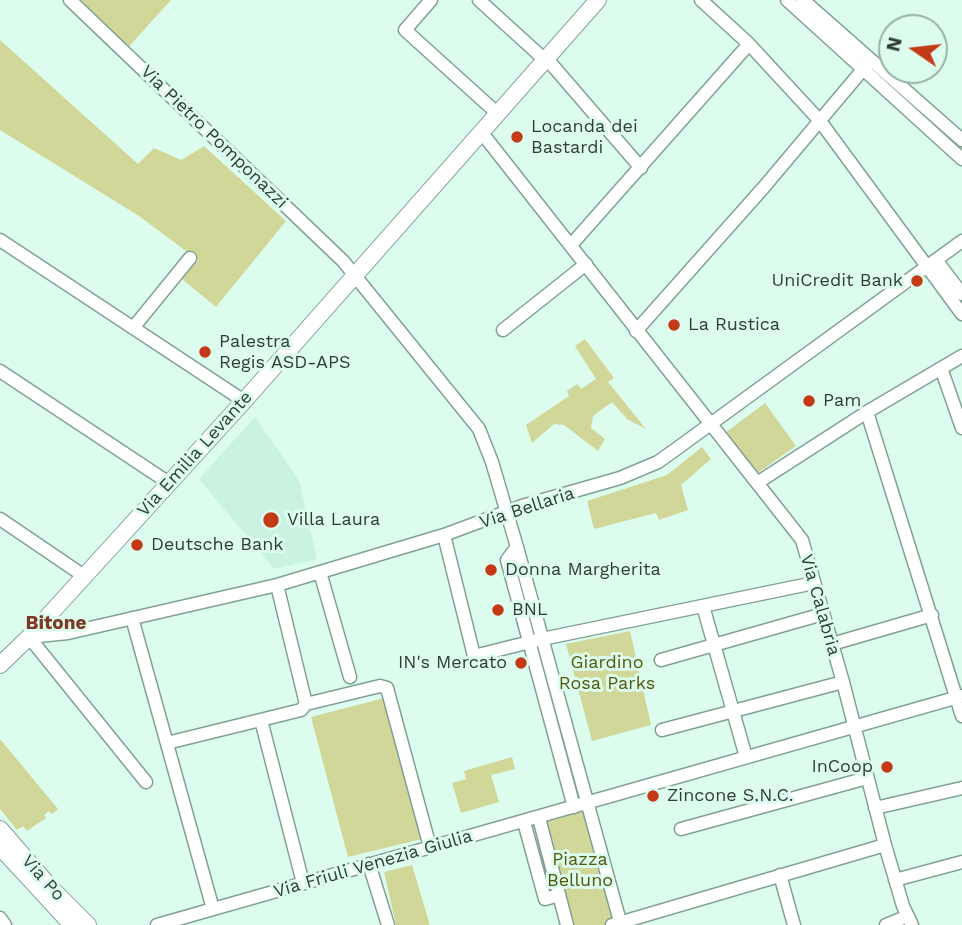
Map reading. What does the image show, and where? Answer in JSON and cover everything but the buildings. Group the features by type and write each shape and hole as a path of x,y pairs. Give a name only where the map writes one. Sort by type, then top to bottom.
{"main road":[{"name":"Via Emilia Levante","path":"0,665 29,637 244,401 598,0"},
{"name":"Via Po","path":"0,829 51,888 88,925"},
{"name":"Via Po","path":"0,847 72,925"}],"street":[{"name":"Via Pietro Pomponazzi","path":"70,0 343,261 479,429 492,462 517,547 507,559 536,640"},
{"path":"431,0 405,30 498,114"},
{"path":"479,0 546,60 640,168"},
{"path":"701,0 749,44 820,121 931,264 962,314"},
{"path":"787,0 866,65 959,133"},
{"path":"803,0 962,159"},
{"path":"571,245 749,44"},
{"path":"636,331 764,187 866,65"},
{"name":"Via Calabria","path":"482,133 802,540 843,682 884,845 910,920"},
{"path":"0,240 244,401"},
{"name":"Via Bellaria","path":"29,637 68,633 277,585 444,535 506,512 642,470 658,462 962,241"},
{"path":"133,328 190,258"},
{"path":"503,330 586,264"},
{"path":"931,264 962,294"},
{"path":"757,483 867,412 962,356"},
{"path":"941,368 962,428"},
{"path":"0,371 169,483"},
{"path":"867,412 960,697 962,716"},
{"path":"0,519 84,576"},
{"path":"444,535 474,656 536,640 814,583"},
{"path":"320,572 350,677"},
{"path":"277,585 306,704"},
{"path":"704,606 746,757"},
{"path":"661,660 823,614"},
{"path":"832,644 932,615"},
{"path":"132,618 213,909"},
{"path":"29,637 146,782"},
{"path":"536,640 588,803 618,924 884,845"},
{"path":"536,640 574,807"},
{"path":"662,730 843,682"},
{"path":"167,743 301,710 306,704 380,686 387,688 430,847"},
{"name":"Via Friuli Venezia Giulia","path":"157,925 960,697"},
{"path":"261,720 303,883"},
{"path":"681,829 867,778"},
{"path":"876,808 962,788"},
{"path":"539,818 568,925"},
{"path":"524,822 545,899 559,895"},
{"path":"895,880 962,862"},
{"path":"369,864 388,925"},
{"path":"780,876 794,925"},
{"path":"0,918 5,925"},
{"path":"886,925 910,920"}],"shaded area":[{"name":"Villa Laura","path":"255,417 299,480 317,559 274,569 199,479"}],"green space":[{"path":"70,0 171,0 124,52"},
{"path":"0,40 138,164 154,148 181,160 204,146 286,221 216,307 182,279 198,260 139,216 0,130"},
{"path":"585,339 614,378 608,382 646,429 627,419 612,402 593,416 591,428 605,439 598,451 564,425 554,424 532,443 526,425 569,396 567,391 577,384 581,389 596,379 575,346"},
{"path":"765,403 796,446 756,474 725,433"},
{"path":"702,447 711,459 681,485 688,510 659,520 656,513 594,529 587,501 667,475"},
{"name":"Giardino Rosa Parks","path":"630,631 651,725 592,741 566,644"},
{"path":"384,698 422,839 348,857 311,717"},
{"path":"0,739 58,809 52,814 49,811 44,815 46,818 27,831 23,826 17,830 0,809"},
{"path":"512,757 515,769 491,775 499,802 461,813 452,783 466,779 464,771"},
{"name":"Piazza Belluno","path":"588,803 621,923 568,925 539,818"},
{"path":"412,865 430,925 396,925 384,872"}],"place":[{"name":"Locanda dei Bastardi","path":"517,137"},
{"name":"UniCredit Bank","path":"917,281"},
{"name":"La Rustica","path":"674,325"},
{"name":"Palestra Regis ASD-APS","path":"205,352"},
{"name":"Pam","path":"809,401"},
{"name":"Villa Laura","path":"271,520"},
{"name":"Deutsche Bank","path":"137,545"},
{"name":"Donna Margherita","path":"491,570"},
{"name":"BNL","path":"498,610"},
{"name":"IN's Mercato","path":"521,663"},
{"name":"InCoop","path":"887,767"},
{"name":"Zincone S.N.C.","path":"653,796"}],"district":[{"name":"Bitone","path":"56,623"}]}
